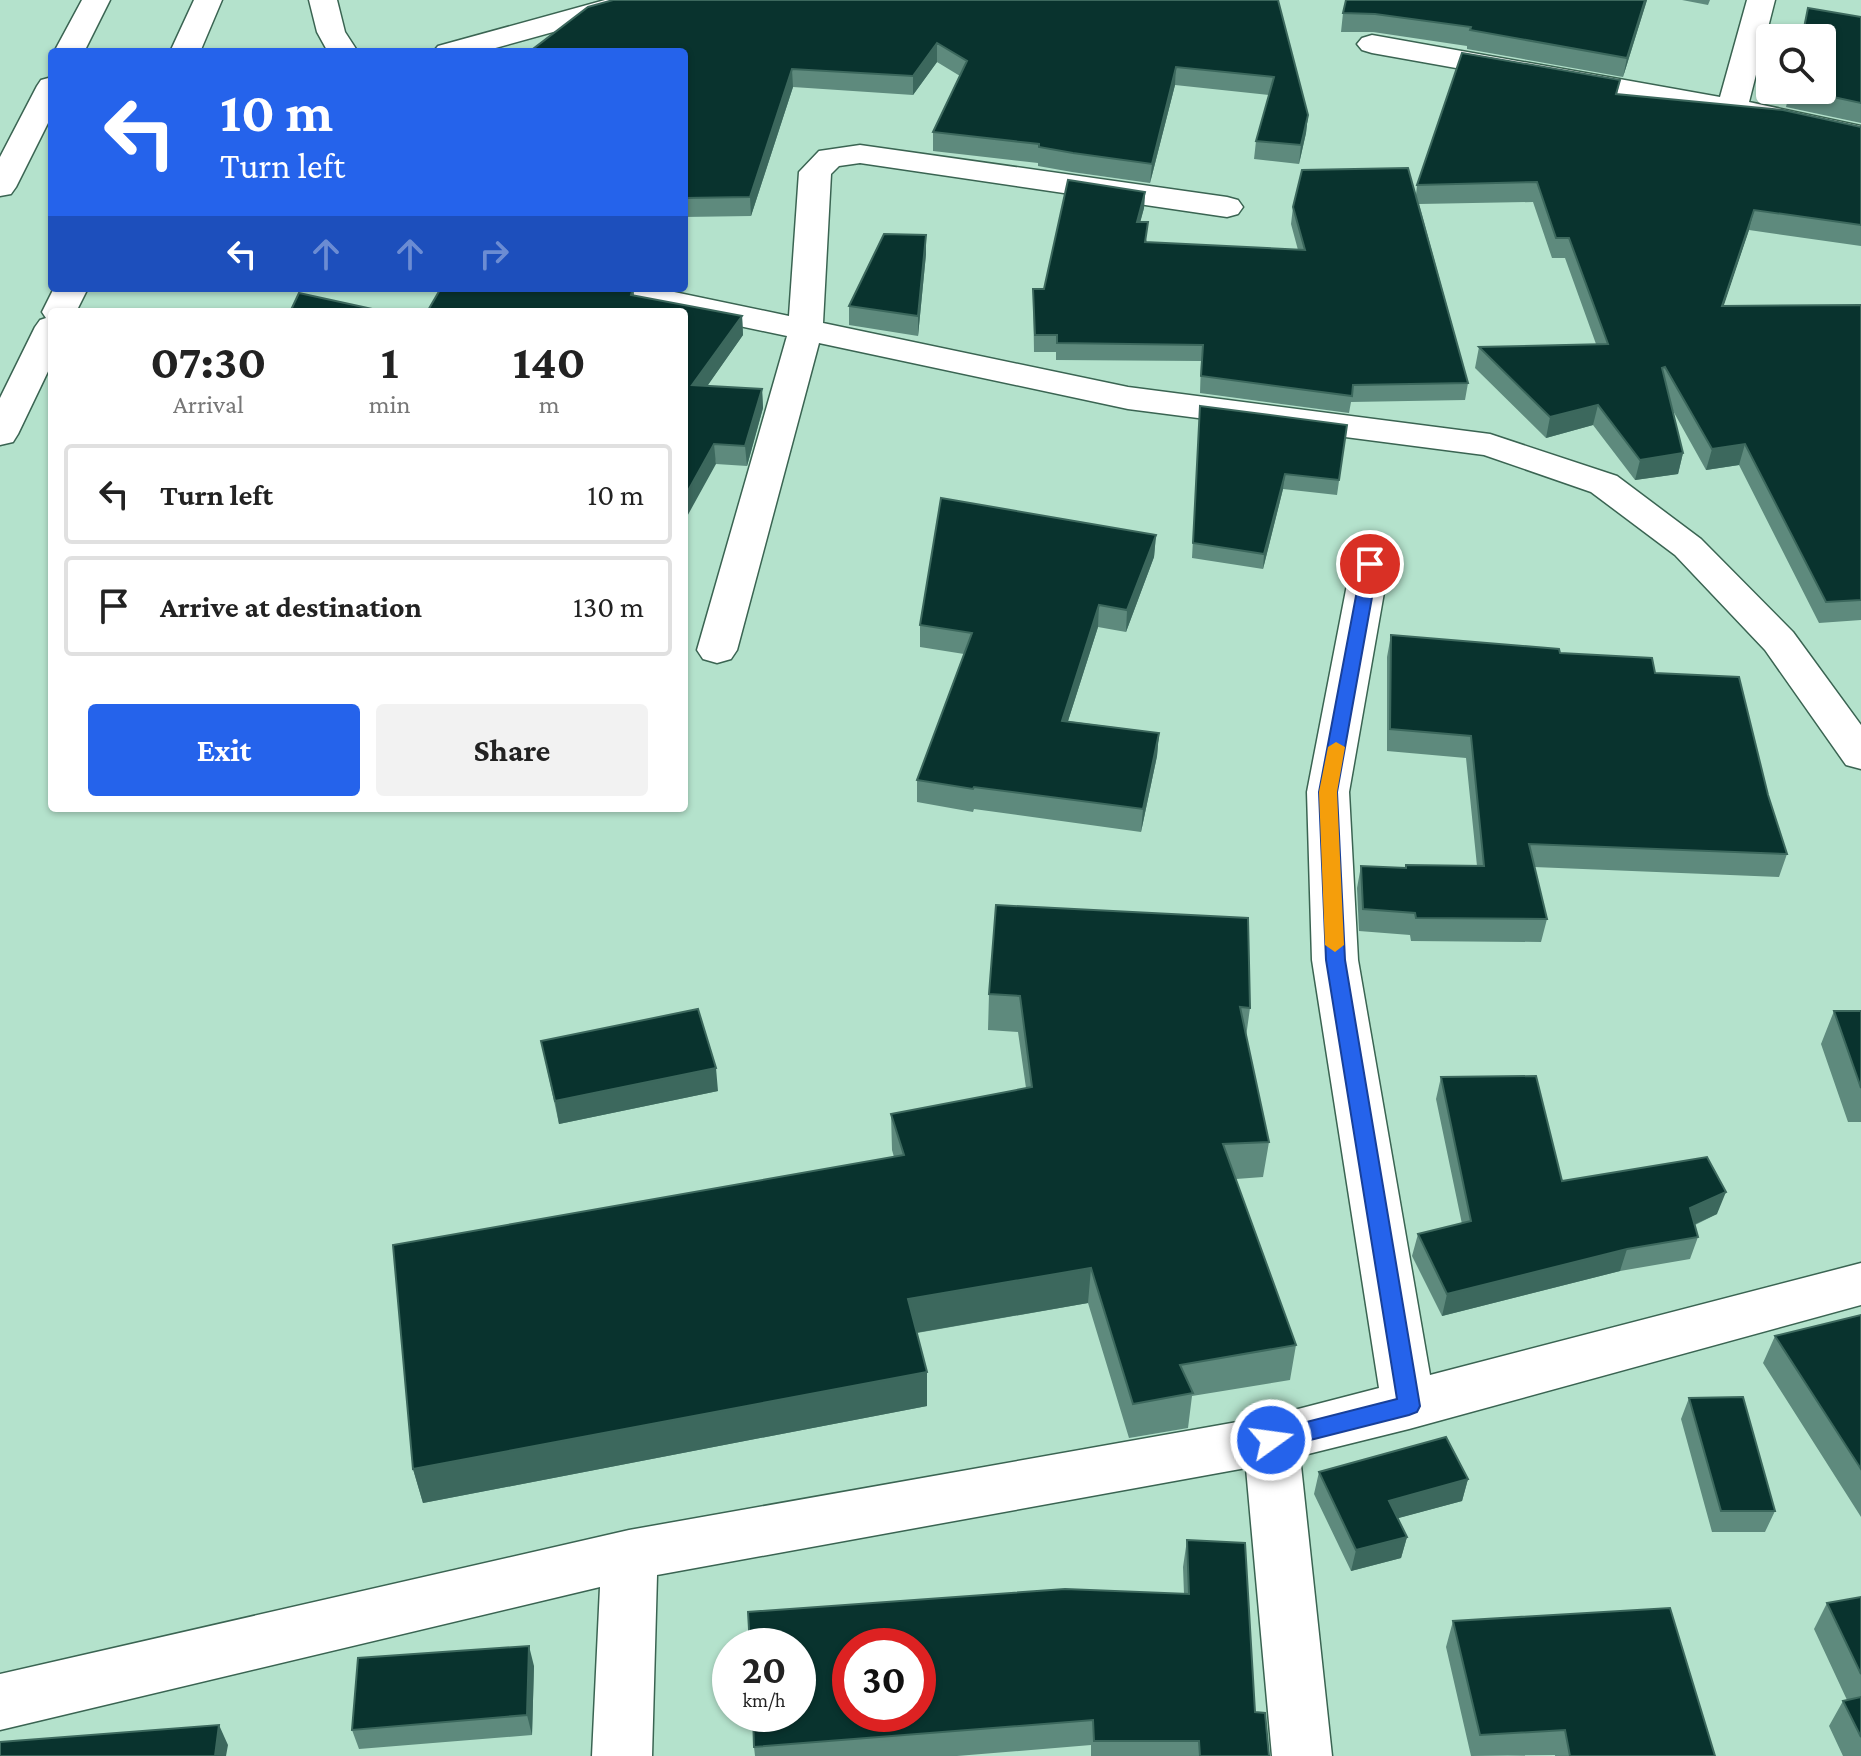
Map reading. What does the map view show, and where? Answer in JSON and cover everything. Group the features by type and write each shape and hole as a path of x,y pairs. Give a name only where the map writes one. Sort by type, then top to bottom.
{"main road":[{"path":"71,48 96,0"},
{"path":"187,48 208,0"},
{"path":"323,0 331,32 341,48"},
{"path":"463,48 637,0"},
{"path":"1732,108 1761,0"},
{"path":"1372,44 1732,108 1861,135"},
{"path":"0,187 10,149 48,92"},
{"path":"717,650 805,332 815,172 830,158 860,154 1227,207"},
{"path":"625,292 1128,398 1490,445 1604,484 1688,547 1779,641 1861,755"},
{"path":"0,434 48,335"},
{"path":"1370,564 1328,792 1335,960 1409,1406"},
{"path":"0,1702 629,1555 1271,1440 1409,1406 1861,1284"},
{"path":"1271,1440 1302,1756"},
{"path":"622,1756 629,1555"}],"building":[{"path":"613,0 1278,0 1308,115 1301,145 1256,141 1274,77 1176,67 1152,164 1039,147 1039,144 933,132 967,61 937,43 913,76 792,69 750,197 688,198 688,48 534,48 588,7"},
{"path":"1346,0 1645,0 1627,58 1470,30 1471,27 1375,14 1343,13"},
{"path":"1808,8 1861,17 1861,103 1836,98 1836,24 1805,24"},
{"path":"1462,53 1620,80 1616,94 1783,110 1861,127 1861,225 1754,210 1722,306 1861,305 1861,600 1826,602 1745,444 1712,449 1665,367 1662,368 1683,453 1640,460 1598,405 1550,417 1479,347 1608,344 1569,238 1556,238 1537,182 1417,185"},
{"path":"1408,168 1468,383 1353,385 1352,396 1201,376 1203,345 1057,343 1057,335 1035,335 1033,289 1044,289 1068,180 1145,192 1137,222 1148,222 1145,242 1305,250 1293,207 1302,170"},
{"path":"884,234 926,235 918,316 849,306"},
{"path":"439,292 632,292 631,295 742,316 692,385 762,389 745,446 714,444 688,491 688,308 429,308"},
{"path":"299,293 368,308 292,308"},
{"path":"1200,406 1347,425 1339,480 1285,474 1264,554 1193,543"},
{"path":"941,498 1156,535 1127,610 1099,605 1062,721 1159,733 1143,809 917,780 972,633 920,625"},
{"path":"1391,635 1559,649 1560,653 1652,658 1655,673 1739,677 1768,795 1787,854 1529,844 1547,919 1416,918 1415,913 1363,909 1361,866 1484,866 1471,736 1390,729"},
{"path":"996,905 1248,918 1250,1008 1240,1007 1269,1142 1223,1144 1296,1345 1180,1365 1193,1393 1133,1404 1091,1268 908,1299 927,1372 413,1469 393,1245 904,1155 891,1114 1032,1087 1020,996 989,994"},
{"path":"698,1009 716,1068 555,1101 541,1041"},
{"path":"1834,1011 1861,1011 1861,1088"},
{"path":"1536,1076 1562,1181 1707,1157 1726,1192 1690,1208 1698,1237 1627,1249 1447,1294 1418,1234 1471,1221 1441,1077"},
{"path":"1861,1315 1861,1469 1775,1336"},
{"path":"1743,1397 1775,1511 1721,1511 1689,1398"},
{"path":"1446,1437 1468,1479 1389,1501 1407,1537 1356,1550 1319,1472"},
{"path":"1187,1540 1245,1543 1255,1712 1265,1713 1269,1756 1200,1756 1199,1741 1094,1741 1093,1720 754,1747 754,1732 816,1732 816,1628 749,1628 748,1612 1065,1589 1189,1594"},
{"path":"1861,1597 1861,1674 1827,1603"},
{"path":"1670,1608 1715,1756 1570,1756 1565,1730 1480,1735 1453,1621"},
{"path":"529,1646 527,1715 352,1730 358,1658"},
{"path":"1861,1697 1861,1737 1843,1701"},
{"path":"219,1725 215,1756 0,1756 0,1742"}],"slow traffic":[{"path":"1335,945 1328,792 1336,747"}],"route":[{"path":"1271,1440 1409,1406 1335,960 1328,792 1370,564"}]}
